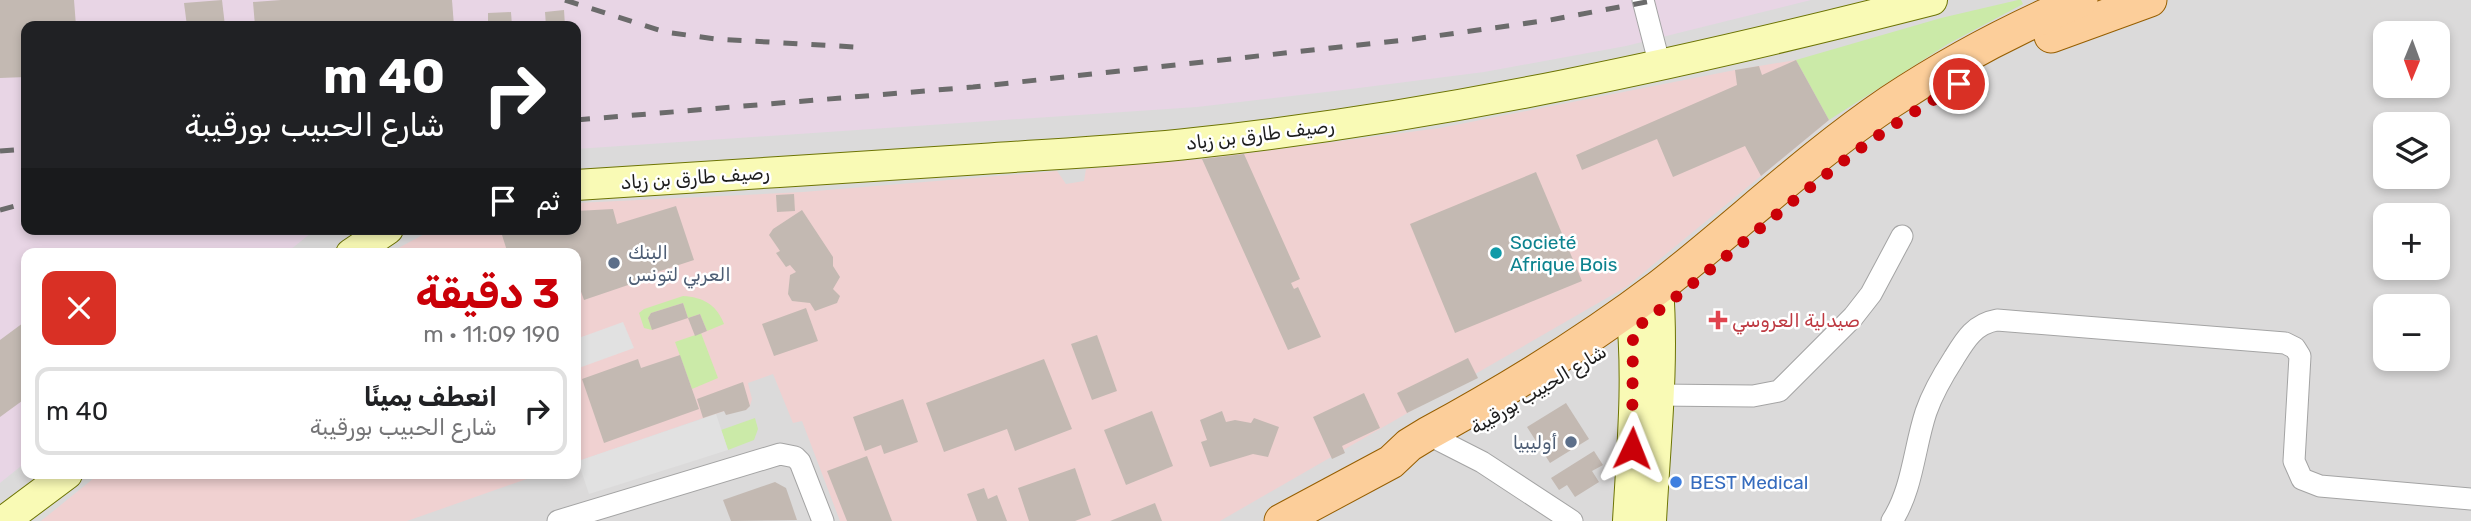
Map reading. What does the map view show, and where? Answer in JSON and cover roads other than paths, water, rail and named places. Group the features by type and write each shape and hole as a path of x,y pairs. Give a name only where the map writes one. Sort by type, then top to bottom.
{"main road":[{"name":"رصيف طارق بن زياد","path":"581,184 1094,152 1196,143 1449,108 1522,95 1760,44 1932,0"},
{"name":"شارع الحبيب بورقيبة","path":"1645,309 1751,211 1890,103 1989,43 2081,0"},
{"name":"شارع الحبيب بورقيبة","path":"1281,521 1391,462 1415,455 1436,438 1524,402 1902,119 2041,40 2133,2"},
{"path":"360,248 379,235"},
{"path":"1645,309 1658,395 1651,521"},
{"path":"1628,521 1633,423 1645,309"},
{"path":"4,521 60,479"}],"street":[{"path":"1643,0 1660,66"},
{"path":"1658,395 1753,396 1779,391 1853,317 1871,294 1902,236"},
{"path":"1892,521 1908,486 1923,423 1934,392 1965,340 1984,323 1997,320 2286,343 2295,348 2300,356 2294,461 2302,479 2320,486 2471,499"},
{"path":"1436,438 1482,462 1572,521"},
{"path":"558,521 780,454 794,457 800,462 823,521"}],"railway":[{"path":"565,0 665,32 716,39 855,47"},
{"path":"581,120 973,87 1414,39 1550,20 1657,0"},
{"path":"0,151 21,149"},
{"path":"0,210 21,204"}],"place":[{"name":"Societé Afrique Bois","path":"1496,253"},
{"name":"البنك العربي لتونس","path":"614,263"},
{"name":"صيدلية العروسي","path":"1718,320"},
{"name":"أوليبيا","path":"1571,442"},
{"name":"BEST Medical","path":"1676,482"}]}
